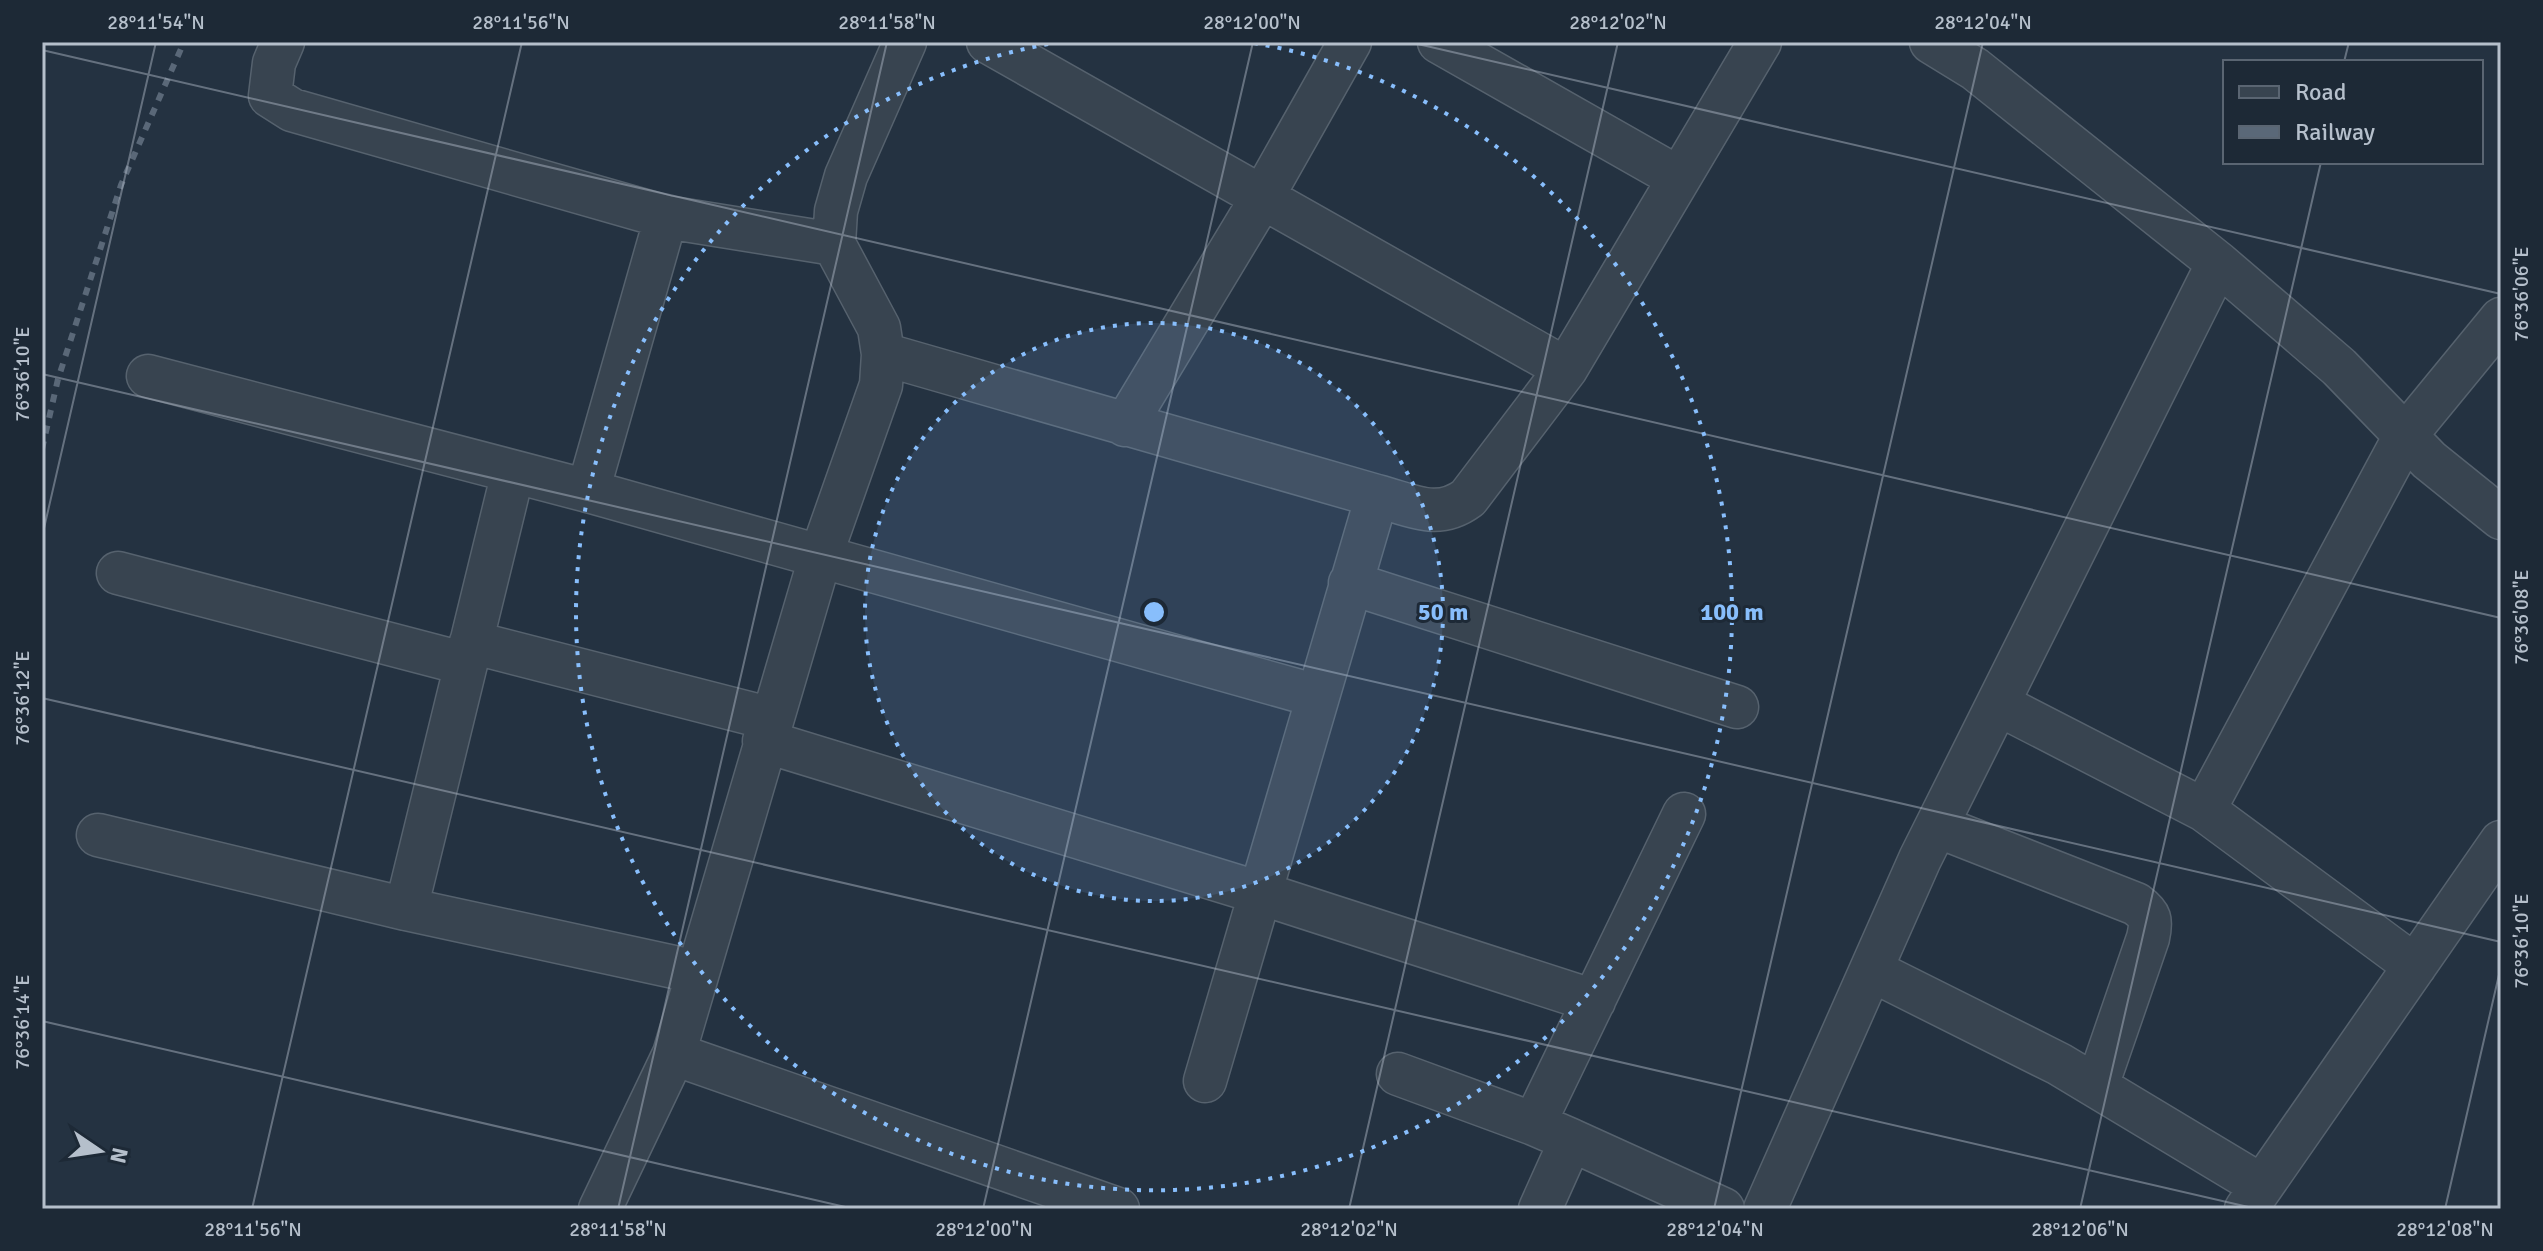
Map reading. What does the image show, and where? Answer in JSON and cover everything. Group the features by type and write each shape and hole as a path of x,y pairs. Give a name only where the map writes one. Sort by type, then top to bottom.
{"street":[{"path":"283,42 274,63 270,96 292,110 666,217 834,244"},
{"path":"600,1209 674,1054 820,558 881,385 883,354 879,328 834,244 836,211 846,176 905,42"},
{"path":"988,42 1566,369"},
{"path":"1125,425 1263,196 1350,42"},
{"path":"1439,42 1677,177"},
{"path":"883,354 1377,496 1430,510 1451,511 1468,498 1566,369 1677,177 1760,42"},
{"path":"1931,42 1975,69 2218,263 2339,367 2429,460 2501,518"},
{"path":"588,491 666,217"},
{"path":"1765,1209 1937,826 2218,263"},
{"path":"2204,810 2405,436 2501,319"},
{"path":"148,376 588,491 1317,696"},
{"path":"406,909 513,472"},
{"path":"1205,1081 1377,496"},
{"path":"118,573 468,653 768,730 1594,1001"},
{"path":"1350,583 1737,707"},
{"path":"1998,704 2204,810 2415,966"},
{"path":"1540,1209 1553,1132 1594,1001 1684,814"},
{"path":"1937,826 2136,904 2148,912 2152,921 2148,938 2097,1086"},
{"path":"98,835 406,909 697,972"},
{"path":"1871,970 2097,1086 2254,1197 2501,842"},
{"path":"674,1054 1118,1209"},
{"path":"1398,1074 1553,1132 1723,1209"}],"railway":[{"path":"42,449 58,379 121,185 184,42"}]}
